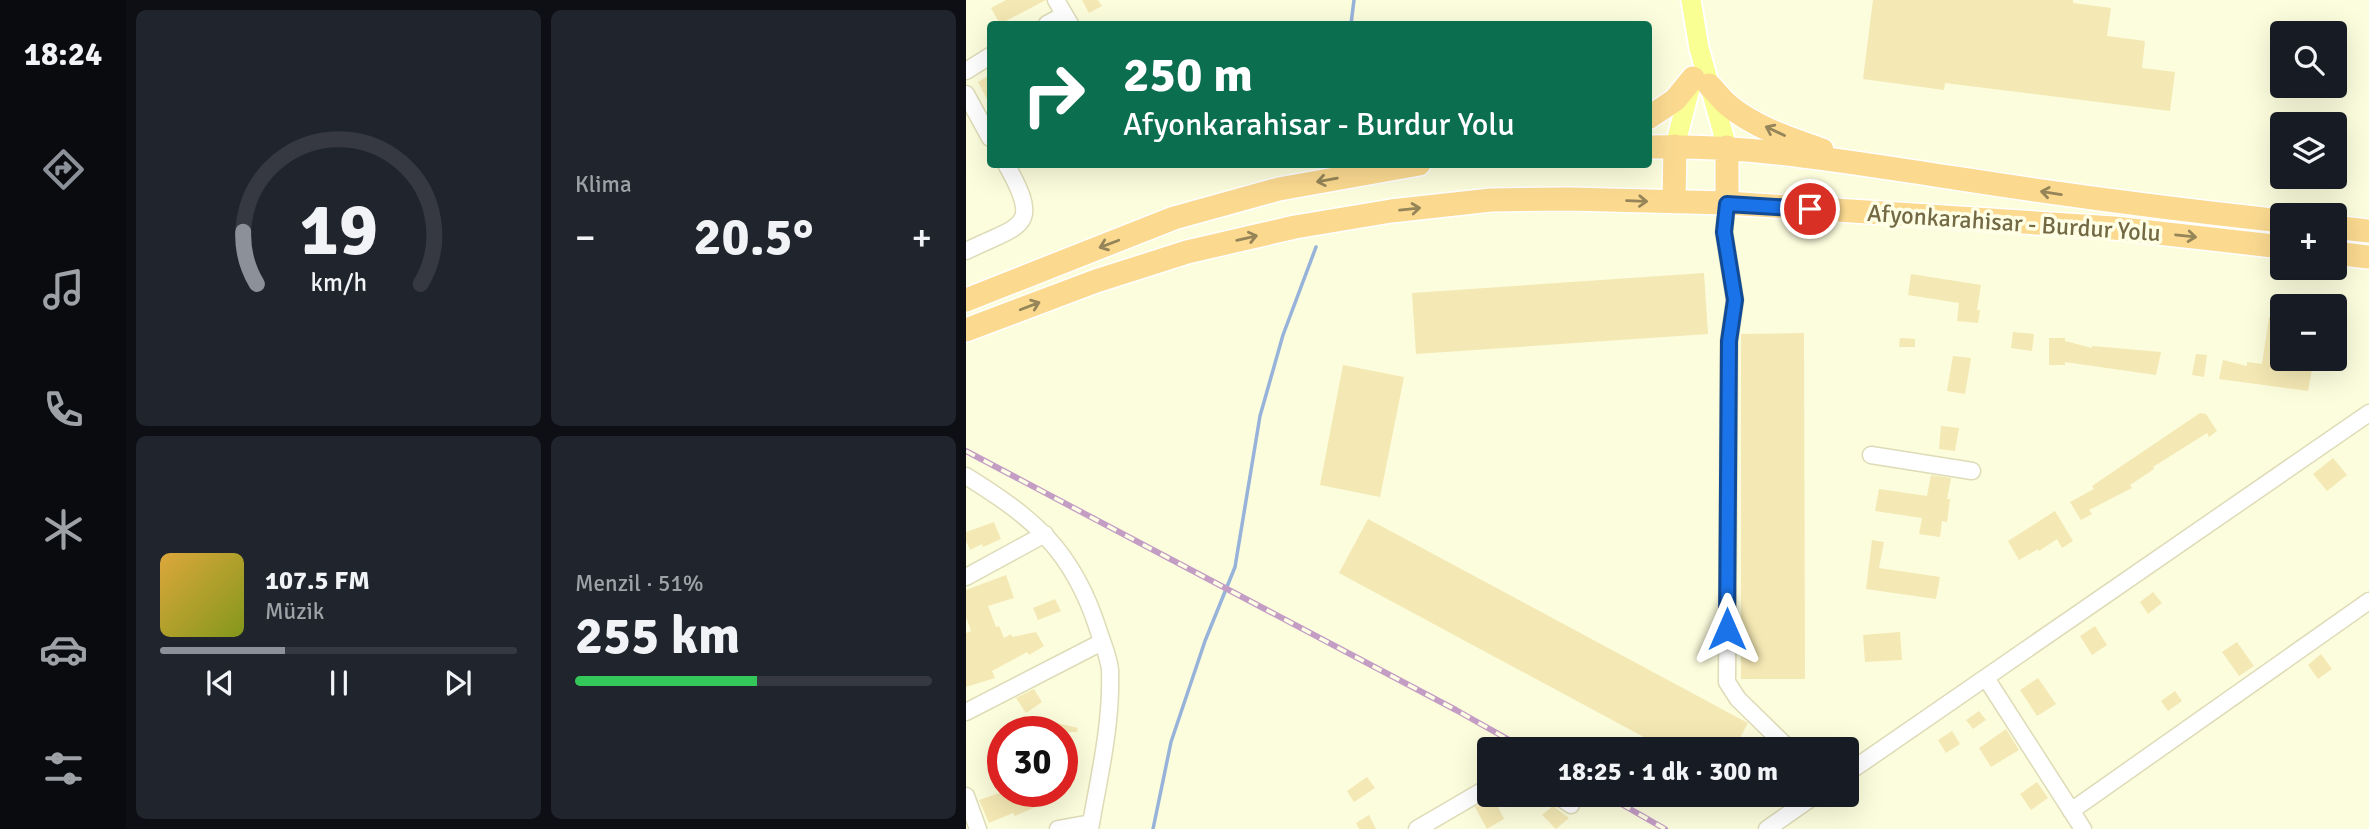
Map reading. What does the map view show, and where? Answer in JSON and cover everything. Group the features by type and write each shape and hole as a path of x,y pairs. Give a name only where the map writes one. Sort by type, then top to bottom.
{"highway":[{"path":"1652,115 1701,82 1727,105 1775,132 1861,164"},
{"path":"1674,202 1675,146"},
{"name":"Afyonkarahisar - Burdur Yolu","path":"1652,147 1727,147 1861,164 2118,203 2270,220"},
{"path":"1727,147 1727,204"},
{"path":"966,300 1174,218 1279,189 1397,168"},
{"name":"Afyonkarahisar - Burdur Yolu","path":"966,330 1096,281 1187,251 1294,227 1391,211 1491,200 1568,199 1727,204 2114,228 2270,246"},
{"path":"2347,228 2369,231"},
{"path":"2347,254 2369,257"}],"main road":[{"path":"1691,0 1699,48 1701,82 1727,147"},
{"path":"1675,146 1701,82"}],"street":[{"path":"1056,0 1067,20"},
{"path":"966,71 987,58"},
{"path":"966,94 987,132"},
{"path":"966,251 1014,230 1023,220 1025,203 1008,168"},
{"path":"1727,204 1724,232 1735,300 1729,341 1727,682 1738,699 1777,737"},
{"path":"1859,765 2369,413"},
{"path":"1871,455 1972,471"},
{"path":"966,476 1013,507 1045,534 1060,552 1088,598 1110,667 1109,722 1091,826 1058,829"},
{"path":"966,578 1045,534"},
{"path":"2071,811 2369,601"},
{"path":"966,712 1102,642"},
{"path":"1986,677 2083,829"},
{"path":"1420,828 1477,793"},
{"path":"966,796 978,829"},
{"path":"1767,829 1797,807"}],"building":[{"path":"1006,0 1046,0 1006,21 998,21 991,8"},
{"path":"1082,0 1098,0 1102,6 1089,13"},
{"path":"1873,0 2073,0 2073,3 2111,8 2107,36 2145,41 2142,68 2175,72 2170,111 1945,83 1944,90 1863,79"},
{"path":"987,77 987,99 978,82"},
{"path":"1704,273 1708,334 1416,354 1412,293"},
{"path":"1911,274 1981,285 1978,323 1957,321 1959,303 1908,295"},
{"path":"2270,317 2270,371 2312,371 2308,391 2219,379 2223,360 2247,366 2247,362 2262,364"},
{"path":"2013,332 2034,334 2032,351 2011,348"},
{"path":"1804,333 1805,679 1741,679 1741,334"},
{"path":"1900,338 1915,339 1915,347 1899,347"},
{"path":"2049,338 2065,338 2065,341 2092,348 2161,352 2156,375 2065,362 2065,365 2049,365"},
{"path":"2196,354 2207,355 2204,377 2192,375"},
{"path":"1953,356 1971,358 1965,394 1947,391"},
{"path":"1343,365 1404,377 1380,497 1320,485"},
{"path":"2200,413 2206,414 2217,431 2209,437 2207,433 2153,467 2154,469 2130,485 2132,488 2089,510 2092,514 2081,520 2070,502 2094,489 2092,486"},
{"path":"1941,426 1959,428 1955,451 1939,449"},
{"path":"2333,458 2347,475 2327,491 2313,474"},
{"path":"1931,475 1951,478 1947,522 1942,521 1940,537 1919,534 1922,518 1875,511 1879,489 1927,496"},
{"path":"2055,511 2073,541 2062,548 2057,539 2019,560 2008,541"},
{"path":"1368,519 1748,723 1740,737 1644,737 1339,573"},
{"path":"994,522 1001,539 970,550 966,532"},
{"path":"1872,540 1884,542 1879,568 1940,577 1936,599 1866,589"},
{"path":"1006,575 1014,598 988,606 996,627 999,626 1004,638 1011,634 1012,637 1036,632 1044,646 992,671 995,678 966,687 966,633 971,631 966,617 966,590"},
{"path":"2153,592 2162,603 2148,614 2140,602"},
{"path":"1055,599 1061,611 1038,620 1033,608"},
{"path":"2095,626 2107,645 2092,655 2080,636"},
{"path":"1900,632 1902,660 1865,662 1863,635"},
{"path":"2237,642 2254,666 2239,676 2222,652"},
{"path":"2321,654 2332,669 2318,679 2308,665"},
{"path":"2038,678 2056,704 2037,716 2020,690"},
{"path":"1034,689 1042,702 1026,713 1016,698"},
{"path":"2175,691 2182,701 2168,711 2161,701"},
{"path":"1979,711 1986,720 1973,729 1966,720"},
{"path":"2006,729 2019,750 1991,767 1979,748"},
{"path":"1952,731 1960,744 1946,753 1938,740"},
{"path":"1367,777 1375,788 1354,802 1347,791"},
{"path":"2037,782 2048,798 2031,810 2020,794"},
{"path":"987,797 987,807 1036,807 989,823 979,800"},
{"path":"1475,807 1498,807 1504,819 1487,829"},
{"path":"1554,807 1569,818 1556,829 1542,815"},
{"path":"1369,815 1376,829 1359,829 1356,823"}],"waterway":[{"path":"1351,21 1354,0"},
{"path":"1153,829 1171,742 1205,641 1235,567 1260,416 1283,335 1316,247"}],"railway":[{"path":"966,451 1504,737"},
{"path":"1627,807 1665,829"}],"route":[{"path":"1727,629 1729,341 1735,300 1724,232 1727,204 1810,209"}]}
